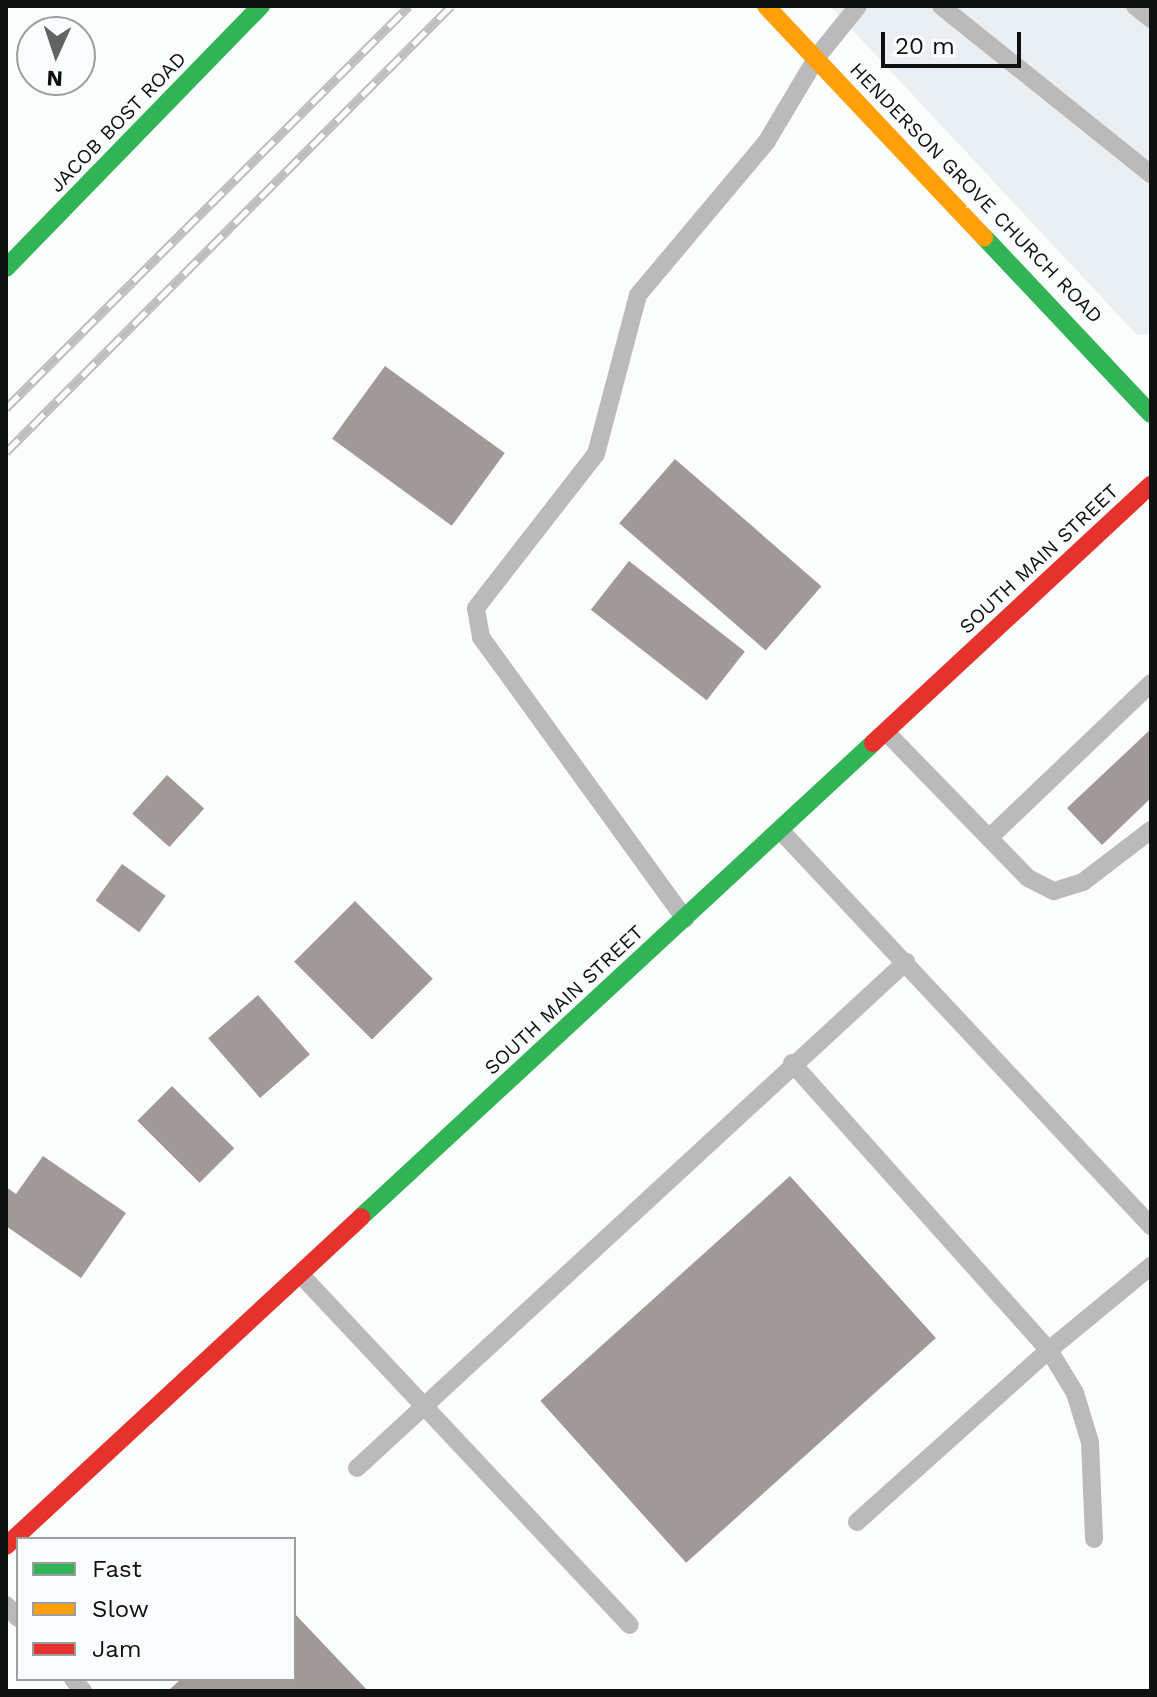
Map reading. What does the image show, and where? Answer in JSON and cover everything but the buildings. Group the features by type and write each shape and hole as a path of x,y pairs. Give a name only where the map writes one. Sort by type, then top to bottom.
{"main road":[{"name":"JACOB BOST ROAD","path":"6,268 261,6"},
{"name":"HENDERSON GROVE CHURCH ROAD","path":"766,6 1151,414"},
{"name":"SOUTH MAIN STREET","path":"6,1546 1151,485"}],"lane":[{"path":"685,919 481,637 476,608 596,454 638,295 767,141 817,57 858,6"},
{"path":"941,6 1151,174"},
{"path":"1135,6 1151,19"},
{"path":"989,838 1151,683"},
{"path":"886,732 1028,878 1054,891 1083,882 1151,830"},
{"path":"780,830 1151,1226"},
{"path":"357,1468 792,1063 906,962"},
{"path":"792,1063 1049,1350 1075,1393 1090,1442 1094,1539"},
{"path":"857,1522 1049,1350 1151,1266"},
{"path":"301,1275 630,1625"}],"shaded area":[{"path":"830,6 1151,6 1151,334 1137,335"}],"railway":[{"path":"6,408 409,6"},
{"path":"6,452 451,6"}],"traffic: fast":[{"path":"6,268 261,6"},
{"path":"984,237 1151,414"},
{"path":"361,1217 873,743"}],"traffic: slow":[{"path":"766,6 984,237"}],"traffic: jam":[{"path":"873,743 1151,485"},
{"path":"6,1546 361,1217"}]}
